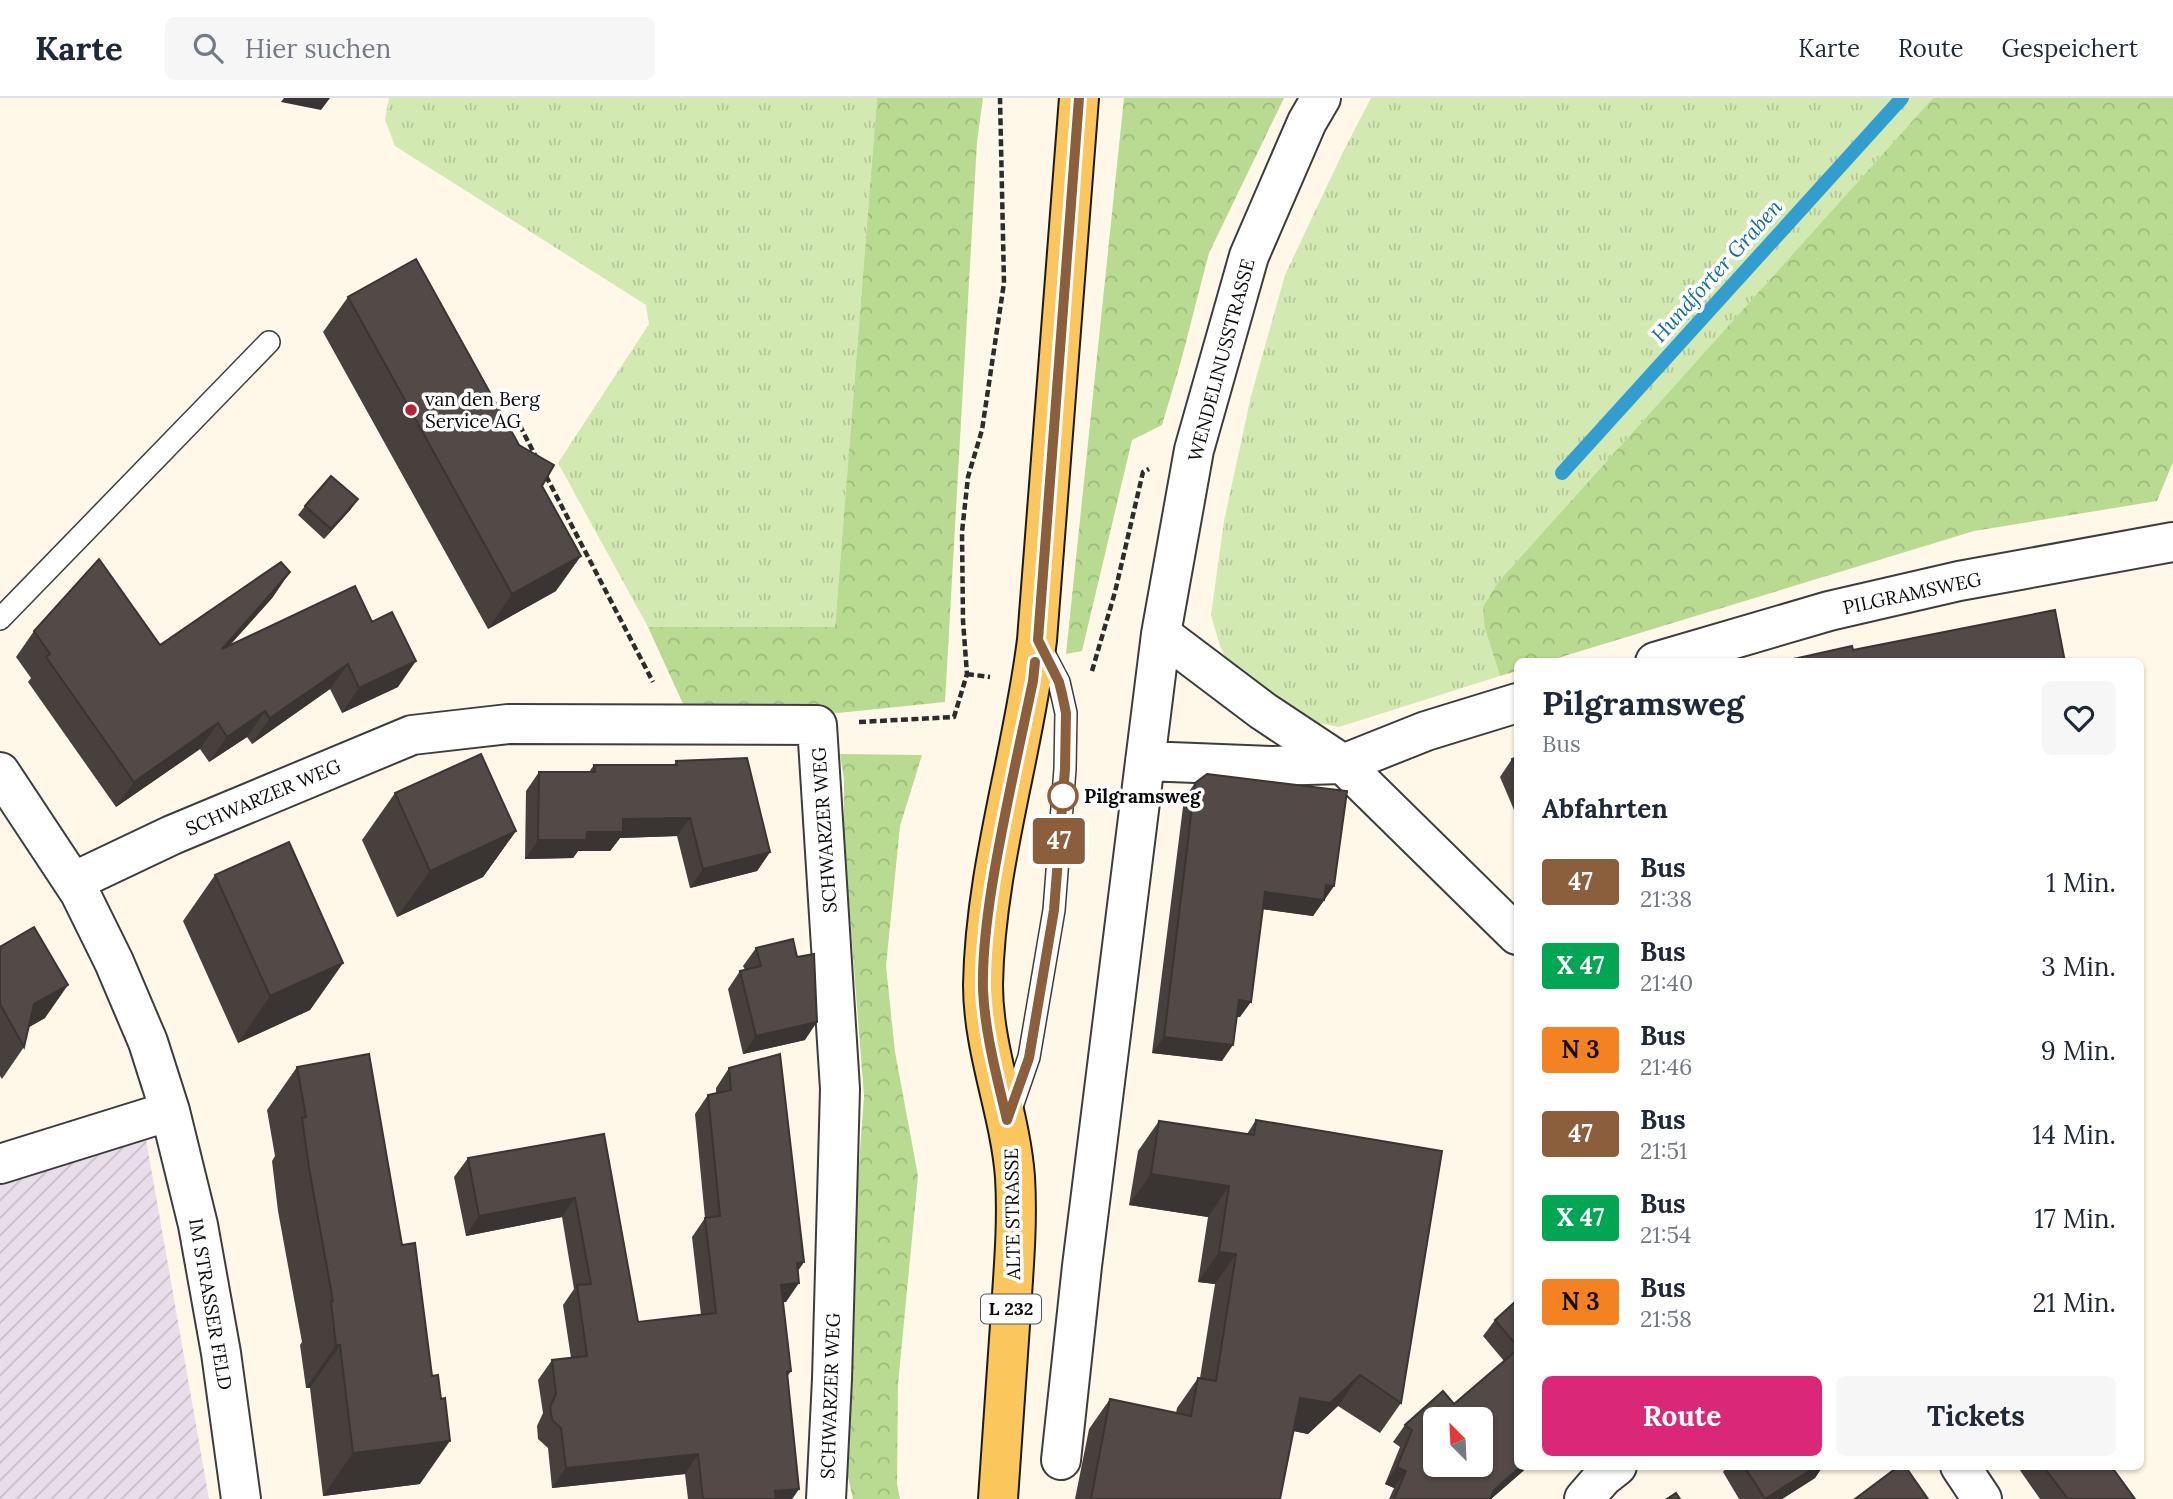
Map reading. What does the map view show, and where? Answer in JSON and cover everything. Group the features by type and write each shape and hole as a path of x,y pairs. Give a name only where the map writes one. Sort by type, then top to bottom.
{"main road":[{"name":"ALTE STRASSE","path":"998,1499 1016,1244 1013,1147 986,1024 984,953 1000,838 1033,681 1038,640 1079,98"}],"street":[{"name":"WENDELINUSSTRASSE","path":"1161,634 1195,450 1249,256 1307,122 1321,98"},
{"name":"PILGRAMSWEG","path":"1669,658 1829,611 1959,581 2173,542"},
{"path":"1061,1460 1082,1266 1161,634 1263,711 1343,764 1514,932"},
{"path":"1145,761 1271,766 1343,764 1426,731 1514,704"},
{"name":"SCHWARZER WEG","path":"74,882 172,835 412,735 508,724 817,725 840,1089 826,1499"},
{"name":"IM STRASSER FELD","path":"0,772 74,882 114,962 148,1042 170,1111 198,1225 221,1353 241,1499"},
{"path":"0,1164 170,1111"},
{"path":"1584,1499 1612,1470"},
{"path":"1962,1470 1982,1499"}],"lane":[{"path":"0,620 269,342"},
{"path":"1007,1120 1029,1058 1054,910 1065,769 1066,713 1059,682 1038,640"}],"path":[{"path":"817,725 954,717 967,674 963,621 962,532 968,477 982,430 1004,283 1000,98"},
{"path":"515,416 540,464"},
{"path":"1092,672 1115,592 1143,472 1195,450"},
{"path":"546,476 674,723"}],"shaded area":[{"path":"146,1139 209,1499 0,1499 0,1164"}],"green space":[{"path":"389,98 877,98 835,627 648,627 558,463 649,324 646,305 395,146 385,120"},
{"path":"877,98 983,98 977,142 945,702 838,713 684,706 648,627 835,627"},
{"path":"1124,98 1284,98 1209,253 1162,425 1132,440 1082,651 1066,654"},
{"path":"1371,98 1933,98 1499,581 1485,629 1500,676 1339,727 1308,721 1230,668 1211,615 1224,521 1251,396 1285,275"},
{"path":"1933,98 2173,98 2173,462 2157,501 1974,531 1558,658 1514,658 1514,672 1500,676 1485,629 1483,607 1499,581"},
{"path":"840,754 922,755 900,826 886,966 895,1052 918,1176 898,1384 897,1484 900,1499 853,1499 848,1477 848,1395 864,1096 844,839 844,779"}],"building":[{"path":"416,259 519,445 554,465 542,486 581,556 512,594 348,297"},
{"path":"331,476 358,499 331,529 305,506"},
{"path":"99,559 160,645 281,562 290,572 222,649 355,586 372,622 392,612 416,661 359,688 348,664 270,718 265,711 227,737 218,723 134,782 46,657 50,654 34,631"},
{"path":"2055,610 2064,658 1798,658 1852,646 1853,650"},
{"path":"481,754 516,831 430,871 395,793"},
{"path":"747,758 770,852 703,869 690,818 623,819 623,832 587,832 586,840 538,840 539,772 595,772 594,765 677,765 676,761"},
{"path":"1207,774 1347,791 1334,886 1326,885 1324,900 1265,892 1251,1002 1239,1000 1233,1045 1164,1037 1195,783"},
{"path":"289,842 343,963 270,996 215,875"},
{"path":"34,927 68,985 34,1004 24,1047 0,1004 0,947"},
{"path":"793,939 797,957 814,954 817,1022 756,1036 740,971 761,966 756,948"},
{"path":"369,1054 402,1245 415,1243 432,1376 438,1375 441,1399 445,1398 450,1441 353,1453 340,1345 336,1345 333,1301 309,1168 302,1118 306,1117 297,1067"},
{"path":"780,1054 804,1262 797,1263 799,1283 781,1285 791,1371 787,1372 799,1489 775,1491 776,1499 703,1499 698,1454 566,1468 561,1428 552,1420 550,1407 556,1394 552,1360 587,1356 577,1285 591,1284 575,1198 479,1216 468,1158 604,1134 638,1322 716,1313 705,1218 720,1216 708,1095 731,1090 729,1068"},
{"path":"1256,1120 1442,1151 1401,1403 1360,1375 1330,1403 1300,1398 1280,1499 1091,1499 1110,1399 1191,1416 1198,1378 1216,1381 1236,1254 1219,1252 1229,1186 1151,1174 1159,1121 1254,1135"},
{"path":"1514,1303 1514,1342 1495,1320"},
{"path":"1514,1353 1514,1470 1516,1470 1494,1490 1490,1499 1394,1499 1406,1471 1397,1467 1412,1430 1405,1425 1423,1409 1423,1477 1493,1477 1493,1407 1425,1407 1443,1391 1454,1404"},
{"path":"1747,1470 1811,1470 1765,1499"},
{"path":"1894,1470 1908,1470 1928,1499 1855,1499"},
{"path":"2046,1470 2114,1470 2135,1499 2068,1499"},
{"path":"1676,1493 1680,1499 1667,1499"}],"waterway":[{"name":"Hundforter Graben","path":"1562,473 1902,98"}],"bus line":[{"name":"47","path":"1035,662 1000,838 984,953 986,1024 1007,1120 1029,1058 1054,910 1065,769 1066,713 1059,682 1038,640 1079,98"}],"place":[{"name":"van den Berg Service AG","path":"411,410"},
{"name":"Pilgramsweg","path":"1063,796"}]}
